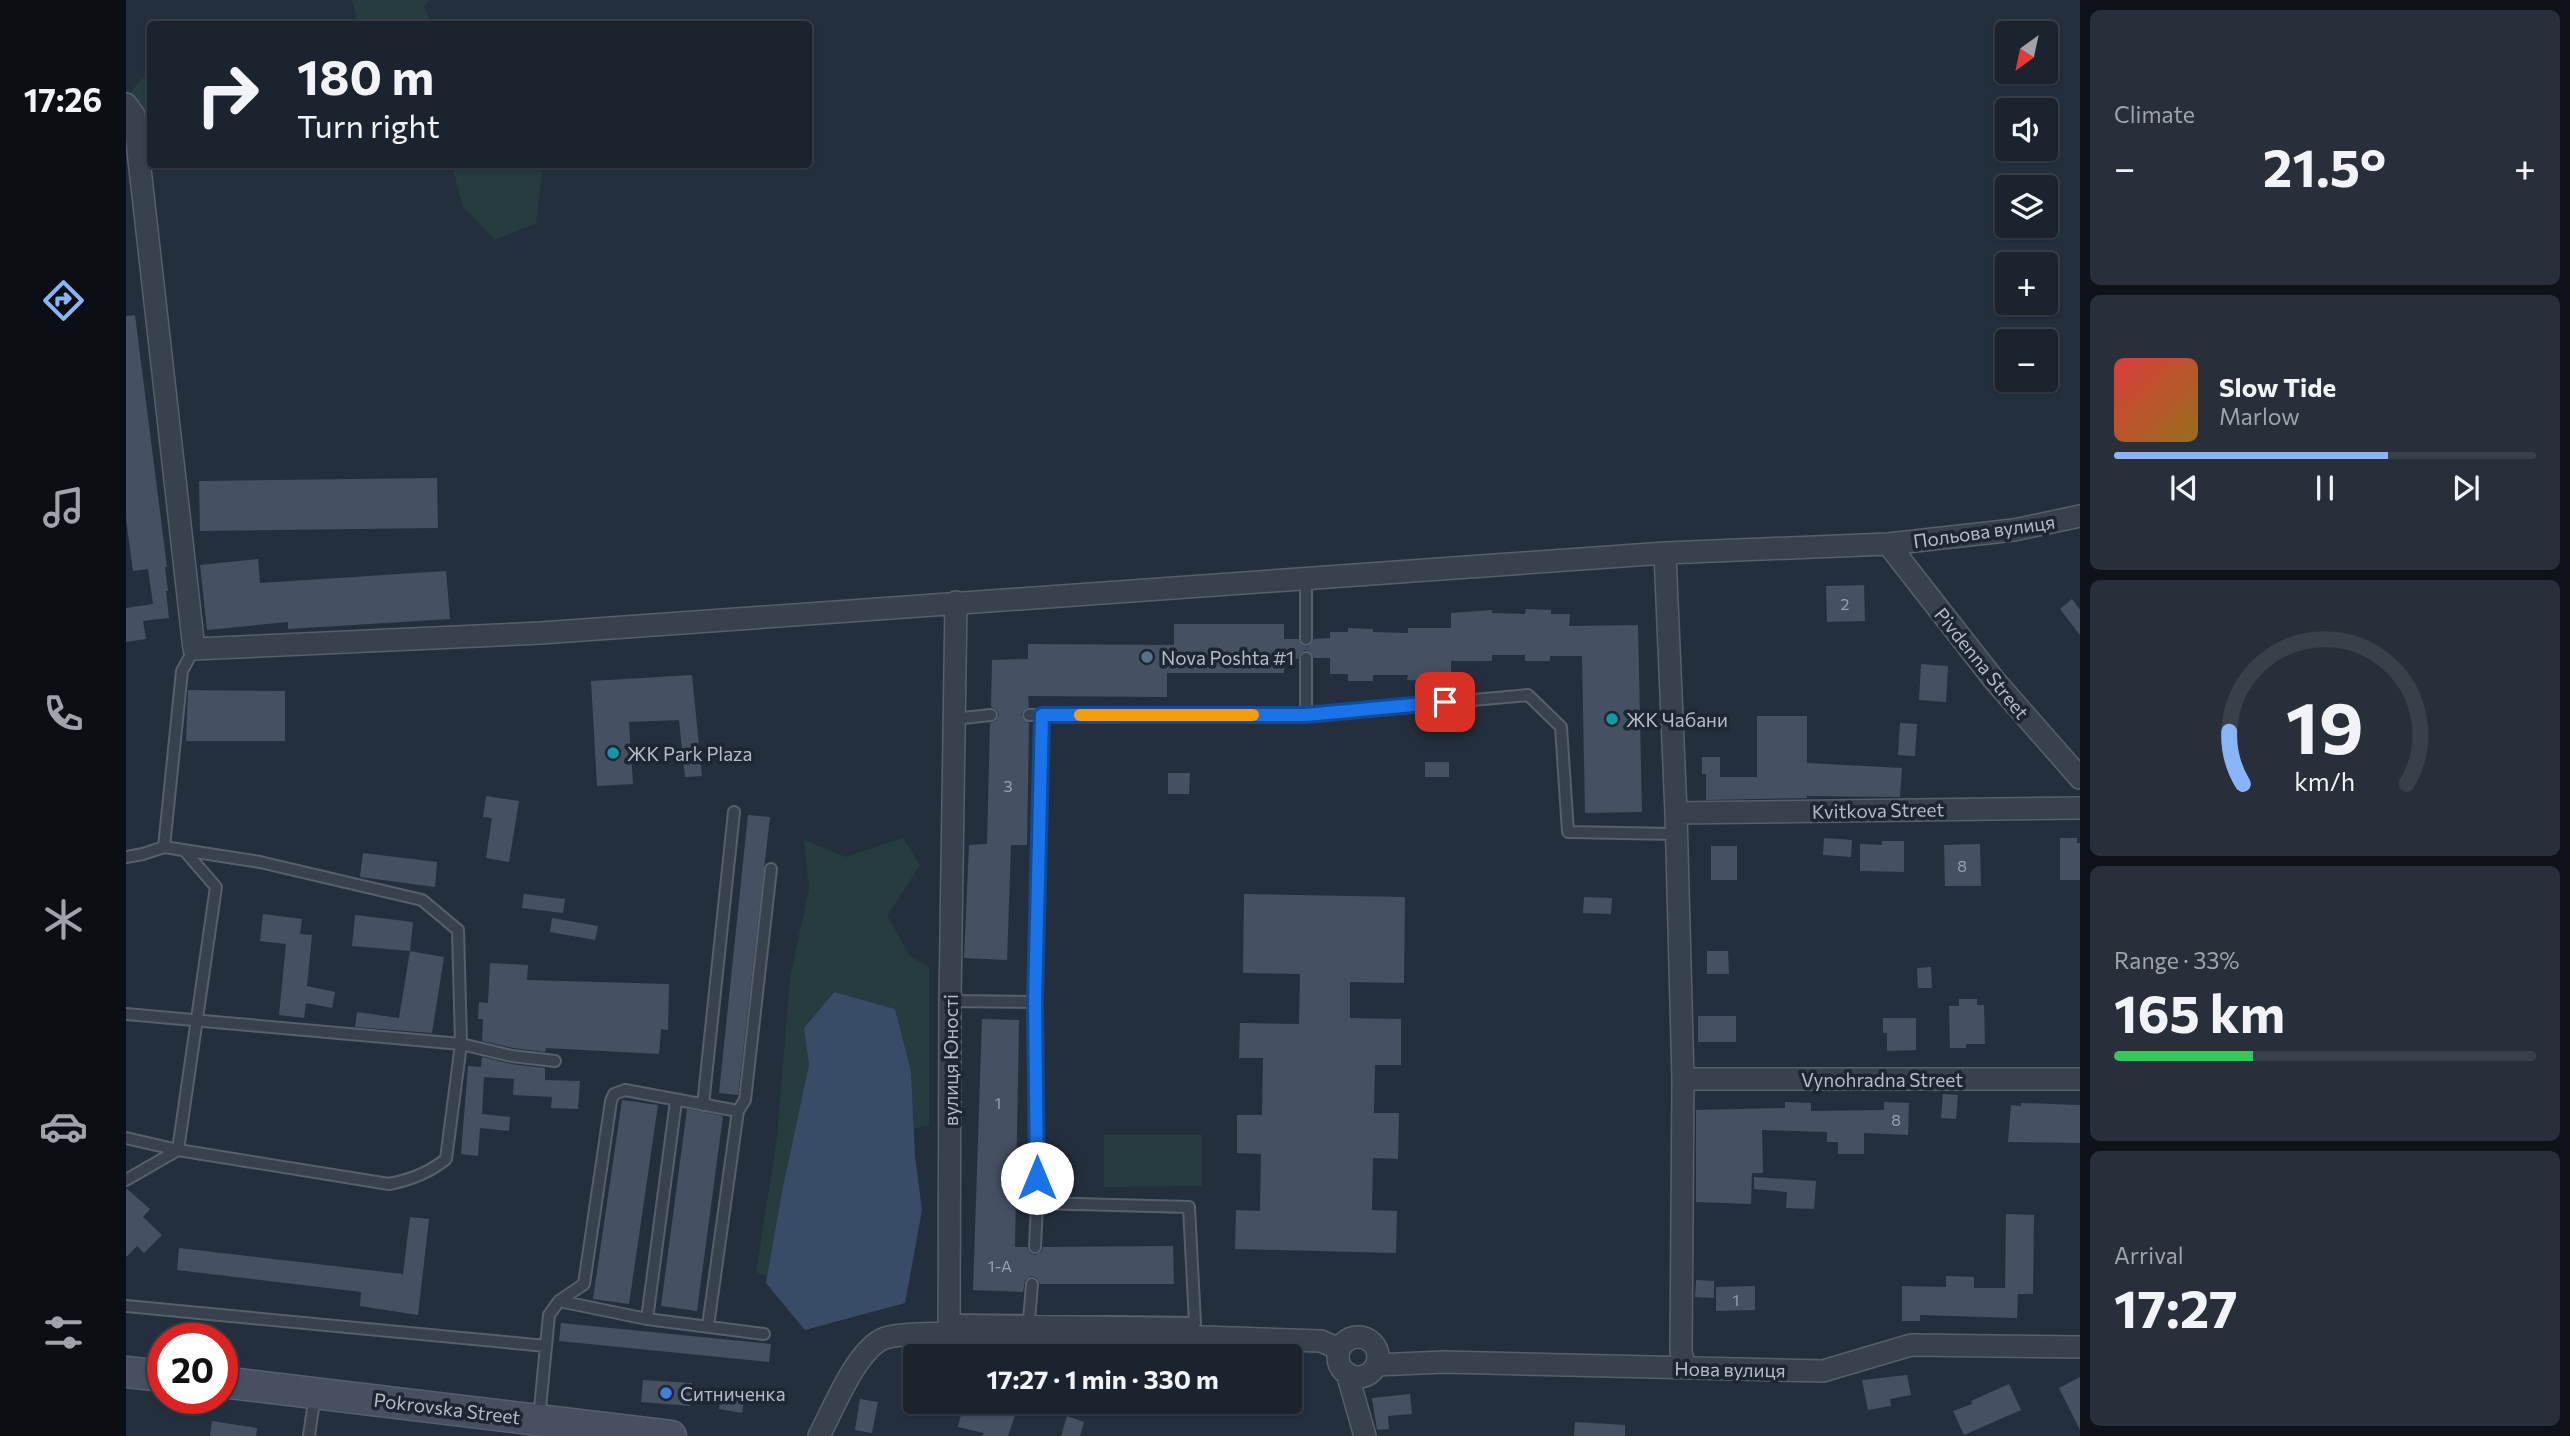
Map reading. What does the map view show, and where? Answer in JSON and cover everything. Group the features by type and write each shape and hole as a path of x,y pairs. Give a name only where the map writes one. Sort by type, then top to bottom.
{"street":[{"path":"126,104 134,115 194,649"},
{"name":"Польова вулиця","path":"194,649 541,633 1665,553 1888,544 2014,530 2080,516"},
{"name":"Pivdenna Street","path":"1888,544 1995,681 2080,778"},
{"path":"1665,553 1676,813 1683,1079 1681,1352 1685,1368"},
{"name":"вулиця Юності","path":"950,1326 950,1001 956,602"},
{"name":"Kvitkova Street","path":"1676,813 2080,808"},
{"name":"Vynohradna Street","path":"1683,1079 2080,1079"},
{"path":"819,1436 861,1357 872,1345 887,1337 950,1326 1321,1341 1339,1349"},
{"path":"1347,1373 1360,1377 1376,1365 1377,1351 1368,1340 1356,1337 1349,1339 1339,1349 1338,1362 1347,1373 1365,1436"},
{"name":"Нова вулиця","path":"1376,1365 1444,1362 1823,1371 1911,1345 2080,1348"},
{"path":"126,1372 147,1374"},
{"name":"Pokrovska Street","path":"238,1384 671,1436"}],"lane":[{"path":"1306,579 1306,639"},
{"path":"164,847 182,671 194,649"},
{"path":"1306,658 1306,715"},
{"path":"1029,715 1306,715 1528,695 1561,726 1568,832 1676,834"},
{"path":"953,719 990,715"},
{"path":"1035,1247 1035,1002 1042,715"},
{"path":"703,1105 734,812"},
{"path":"126,857 143,855 164,847 260,862 422,900 458,930 461,1044 446,1159 432,1170 403,1182 388,1184 178,1150 126,1138"},
{"path":"178,1150 216,887 184,850"},
{"path":"708,1326 738,1111 745,1100 771,869"},
{"path":"950,1001 1035,1002"},
{"path":"126,1014 461,1044 512,1056 555,1061"},
{"path":"539,1419 549,1315 559,1301 584,1284 614,1094 625,1090 738,1111"},
{"path":"647,1319 676,1101"},
{"path":"126,1181 178,1150"},
{"path":"950,1326 1029,1321 1195,1323 1189,1207 1037,1203"},
{"path":"1029,1321 1032,1284"},
{"path":"559,1301 647,1319 764,1334"},
{"path":"126,1306 546,1346"},
{"path":"309,1436 316,1391"}],"green space":[{"path":"352,0 429,0 424,7 431,21 357,21"},
{"path":"147,77 147,125 131,91 143,78"},
{"path":"453,168 543,168 536,223 495,240 463,207"},
{"path":"903,838 920,865 887,916 911,957 929,967 929,1126 914,1128 911,1071 895,1009 833,992 804,1028 809,1065 775,1281 756,1272 777,1138 790,977 809,889 804,840 846,857"},
{"path":"1104,1135 1202,1135 1202,1186 1104,1187"}],"water":[{"path":"834,992 895,1009 911,1071 915,1156 922,1210 905,1303 805,1330 766,1283 809,1065 804,1028"}],"building":[{"path":"135,315 167,567 169,618 143,621 146,639 126,642 126,608 153,604 148,569 133,571 126,519 126,316"},
{"path":"437,478 438,528 200,531 199,481"},
{"path":"258,559 260,583 446,571 450,619 288,629 288,622 207,630 200,565"},
{"path":"1864,585 1865,621 1827,622 1826,586"},
{"path":"2072,599 2080,610 2080,635 2060,609"},
{"path":"1526,609 1551,610 1551,614 1570,614 1569,626 1638,625 1642,812 1585,813 1582,656 1550,656 1550,661 1525,661 1525,655 1492,655 1492,661 1451,661 1451,675 1431,675 1431,681 1407,680 1408,675 1373,675 1373,681 1348,681 1348,674 1330,674 1330,658 1314,658 1305,650 1298,659 1284,659 1284,673 1167,673 1167,697 1028,696 1029,707 1021,714 1029,723 1027,845 1011,845 1007,960 964,958 969,845 987,844 990,723 996,721 999,715 997,710 991,707 992,660 1028,659 1028,644 1174,645 1174,624 1284,624 1284,639 1298,639 1307,647 1314,639 1330,638 1330,632 1348,632 1348,628 1408,633 1408,628 1451,628 1451,613 1492,610 1492,613 1525,614"},
{"path":"1921,664 1948,666 1946,702 1919,700"},
{"name":"ЖК Park Plaza","path":"692,675 702,776 685,777 679,720 629,722 633,784 597,786 591,681"},
{"path":"188,690 285,691 285,741 186,741"},
{"path":"1757,716 1807,716 1807,763 1902,768 1900,797 1807,796 1706,800 1706,774 1702,774 1702,757 1720,757 1720,777 1757,777"},
{"path":"1900,723 1917,724 1915,756 1898,755"},
{"path":"1425,762 1449,762 1449,777 1425,777"},
{"path":"1168,773 1190,773 1189,794 1168,794"},
{"path":"486,796 519,801 509,862 486,858 492,818 483,817"},
{"path":"748,815 770,817 738,1095 719,1093"},
{"path":"1824,838 1852,840 1851,857 1823,855"},
{"path":"2060,838 2077,838 2077,843 2080,843 2080,880 2060,880"},
{"path":"1882,841 1904,841 1904,872 1860,871 1860,844 1882,845"},
{"path":"1980,844 1981,886 1945,886 1944,845"},
{"path":"1711,846 1737,846 1737,880 1711,880"},
{"path":"363,853 437,862 435,887 360,877"},
{"path":"524,894 565,899 563,913 522,908"},
{"path":"1244,894 1405,897 1404,983 1350,982 1350,1018 1401,1019 1401,1065 1375,1065 1374,1113 1399,1113 1398,1159 1373,1158 1372,1210 1397,1211 1396,1253 1235,1249 1236,1210 1260,1211 1261,1154 1237,1153 1237,1115 1262,1115 1263,1058 1239,1058 1240,1023 1299,1024 1300,974 1243,973"},
{"path":"1584,897 1612,898 1611,914 1583,913"},
{"path":"263,914 302,919 300,934 312,935 307,986 335,992 332,1008 306,1003 304,1018 279,1015 286,944 260,941"},
{"path":"355,915 413,922 410,951 352,946"},
{"path":"552,918 598,926 595,940 550,932"},
{"path":"410,951 444,957 432,1033 355,1027 357,1012 399,1018"},
{"path":"1707,951 1728,951 1729,974 1707,974"},
{"path":"490,963 528,965 527,980 669,984 668,1030 661,1029 659,1054 546,1048 545,1052 482,1041 483,1019 478,1019 479,1002 488,1003"},
{"path":"1931,967 1932,988 1918,988 1917,968"},
{"path":"1959,999 1977,999 1977,1005 1984,1005 1985,1044 1966,1044 1966,1048 1950,1048 1949,1006 1959,1006"},
{"path":"1698,1016 1736,1016 1736,1042 1698,1042"},
{"path":"1883,1018 1916,1018 1916,1050 1887,1051 1887,1033 1883,1033"},
{"path":"982,1019 1019,1020 1015,1247 1027,1247 1030,1253 1035,1255 1041,1252 1043,1247 1173,1246 1174,1284 1040,1284 1037,1278 1032,1276 1025,1280 1023,1292 973,1290"},
{"path":"482,1057 545,1068 545,1080 580,1081 578,1109 551,1108 552,1097 513,1095 514,1079 484,1077 482,1114 510,1117 509,1131 480,1128 478,1156 461,1154 468,1066 481,1067"},
{"path":"1943,1094 1958,1095 1956,1119 1941,1118"},
{"path":"622,1100 658,1105 629,1304 593,1299"},
{"path":"1785,1102 1811,1103 1811,1111 1884,1110 1884,1102 1909,1103 1908,1135 1864,1133 1864,1154 1838,1154 1838,1142 1827,1142 1827,1132 1762,1130 1763,1173 1752,1173 1751,1204 1696,1202 1696,1110 1785,1108"},
{"path":"2021,1103 2080,1105 2080,1143 2008,1142 2011,1105 2021,1106"},
{"path":"687,1109 723,1116 697,1311 661,1306"},
{"path":"1754,1177 1816,1181 1814,1209 1786,1208 1787,1192 1754,1189"},
{"path":"126,1188 150,1209 143,1217 162,1235 144,1253 137,1246 126,1257"},
{"path":"2006,1214 2034,1215 2033,1294 2018,1294 2017,1318 1920,1315 1920,1321 1902,1321 1902,1286 1946,1287 1946,1276 1974,1277 1974,1288 2005,1288"},
{"path":"410,1217 429,1219 418,1315 360,1306 361,1292 177,1270 179,1248 403,1274"},
{"path":"1696,1280 1714,1281 1714,1298 1695,1297"},
{"path":"1755,1286 1755,1310 1716,1311 1716,1287"},
{"path":"561,1323 771,1344 769,1362 559,1341"},
{"path":"1907,1375 1911,1395 1890,1399 1891,1406 1868,1410 1862,1380"},
{"path":"2080,1377 2080,1430 2059,1388"},
{"name":"Ситниченка","path":"643,1380 692,1383 690,1406 641,1402"},
{"path":"2009,1384 2021,1410 1964,1435 1953,1411"},
{"path":"1410,1394 1412,1414 1388,1416 1389,1429 1377,1430 1372,1398"},
{"path":"721,1396 744,1400 742,1413 719,1409"},
{"path":"860,1399 878,1402 872,1433 855,1430"},
{"path":"961,1414 1015,1414 1008,1436 982,1436 984,1433 958,1427"},
{"path":"1067,1416 1084,1422 1080,1436 1061,1436"},
{"path":"212,1421 257,1428 256,1436 210,1436"},
{"path":"1575,1422 1625,1425 1625,1436 1574,1436"}],"slow traffic":[{"path":"1080,715 1253,715"}],"place":[{"name":"Nova Poshta #1","path":"1147,657"},
{"name":"ЖК Чабани","path":"1612,719"},
{"name":"ЖК Park Plaza","path":"613,753"},
{"name":"Ситниченка","path":"666,1393"}],"route":[{"path":"1037,1178 1035,1002 1042,715 1306,715 1445,702"}]}
